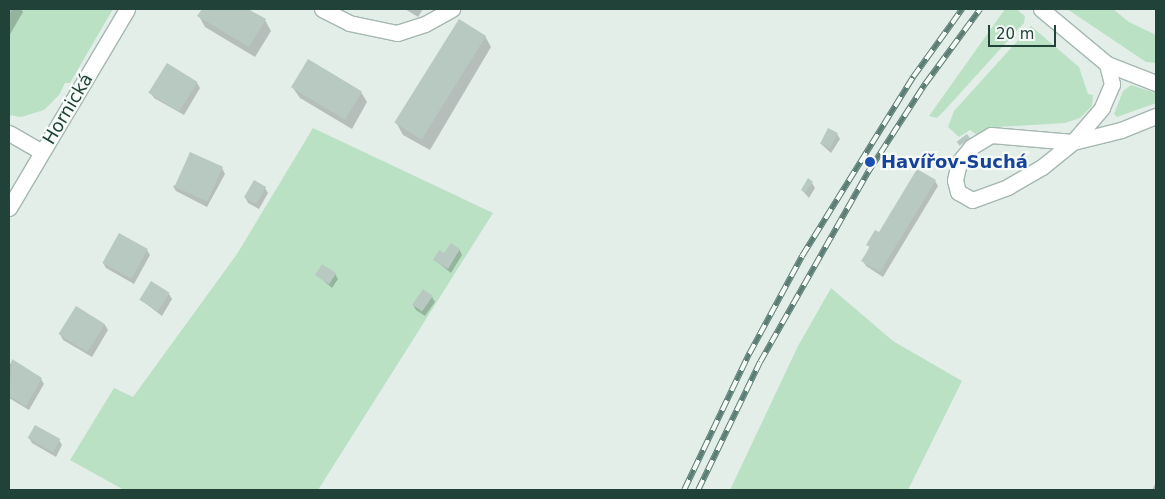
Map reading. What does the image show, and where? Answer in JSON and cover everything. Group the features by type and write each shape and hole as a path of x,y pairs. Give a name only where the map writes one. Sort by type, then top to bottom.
{"street":[{"name":"Hornická","path":"9,208 128,9"},
{"path":"322,9 349,23 397,33 425,24 452,9"},
{"path":"1041,9 1107,64 1156,83"},
{"path":"1107,64 1112,84 1102,108 1073,142 1042,168 1008,187 972,200 958,192 955,180 959,162 971,147 991,135 1073,142 1121,130 1156,116"},
{"path":"9,133 42,152"}],"green space":[{"path":"12,9 113,9 70,83 65,83 59,95 44,110 21,117 9,115 9,15"},
{"path":"1005,9 1016,9 1025,16 1024,23 937,118 929,116"},
{"path":"1067,9 1113,9 1129,22 1156,35 1156,63 1146,62"},
{"path":"1031,26 1079,67 1088,94 1093,95 1092,106 1080,118 1065,123 997,127 977,135 970,130 959,137 948,127 954,111"},
{"path":"1131,85 1156,93 1156,103 1117,117 1114,114 1123,91"},
{"path":"313,128 493,213 318,490 124,490 70,460 114,388 133,397 237,254"},
{"path":"831,288 893,341 962,381 908,490 730,490 798,346"}],"building":[{"path":"202,9 248,9 266,19 249,47 197,16"},
{"path":"459,19 486,36 421,139 394,122"},
{"path":"308,59 362,91 345,120 291,87"},
{"path":"167,63 198,82 179,112 148,93"},
{"path":"828,128 838,133 830,148 820,143"},
{"path":"967,134 970,138 960,146 957,142"},
{"path":"190,152 223,167 207,201 175,187"},
{"name":"Havířov-Suchá","path":"917,169 936,180 880,272 861,261 870,247 866,245 875,230 879,232"},
{"path":"808,178 813,182 805,193 801,190"},
{"path":"254,180 266,187 256,204 244,197"},
{"path":"119,233 148,249 131,279 103,263"},
{"path":"451,243 460,249 448,269 433,260 439,250 444,253"},
{"path":"322,264 336,273 329,284 315,275"},
{"path":"151,281 170,293 158,311 139,300"},
{"path":"423,289 433,296 422,311 412,305"},
{"path":"76,306 105,324 87,352 59,334"},
{"path":"12,359 42,378 26,406 9,396"},
{"path":"35,425 60,439 53,452 28,438"}],"railway":[{"path":"684,490 749,354 802,256 913,77 962,9"},
{"path":"698,490 760,362 868,172 925,84 980,9"}],"place":[{"name":"Havířov-Suchá","path":"870,162"}]}
